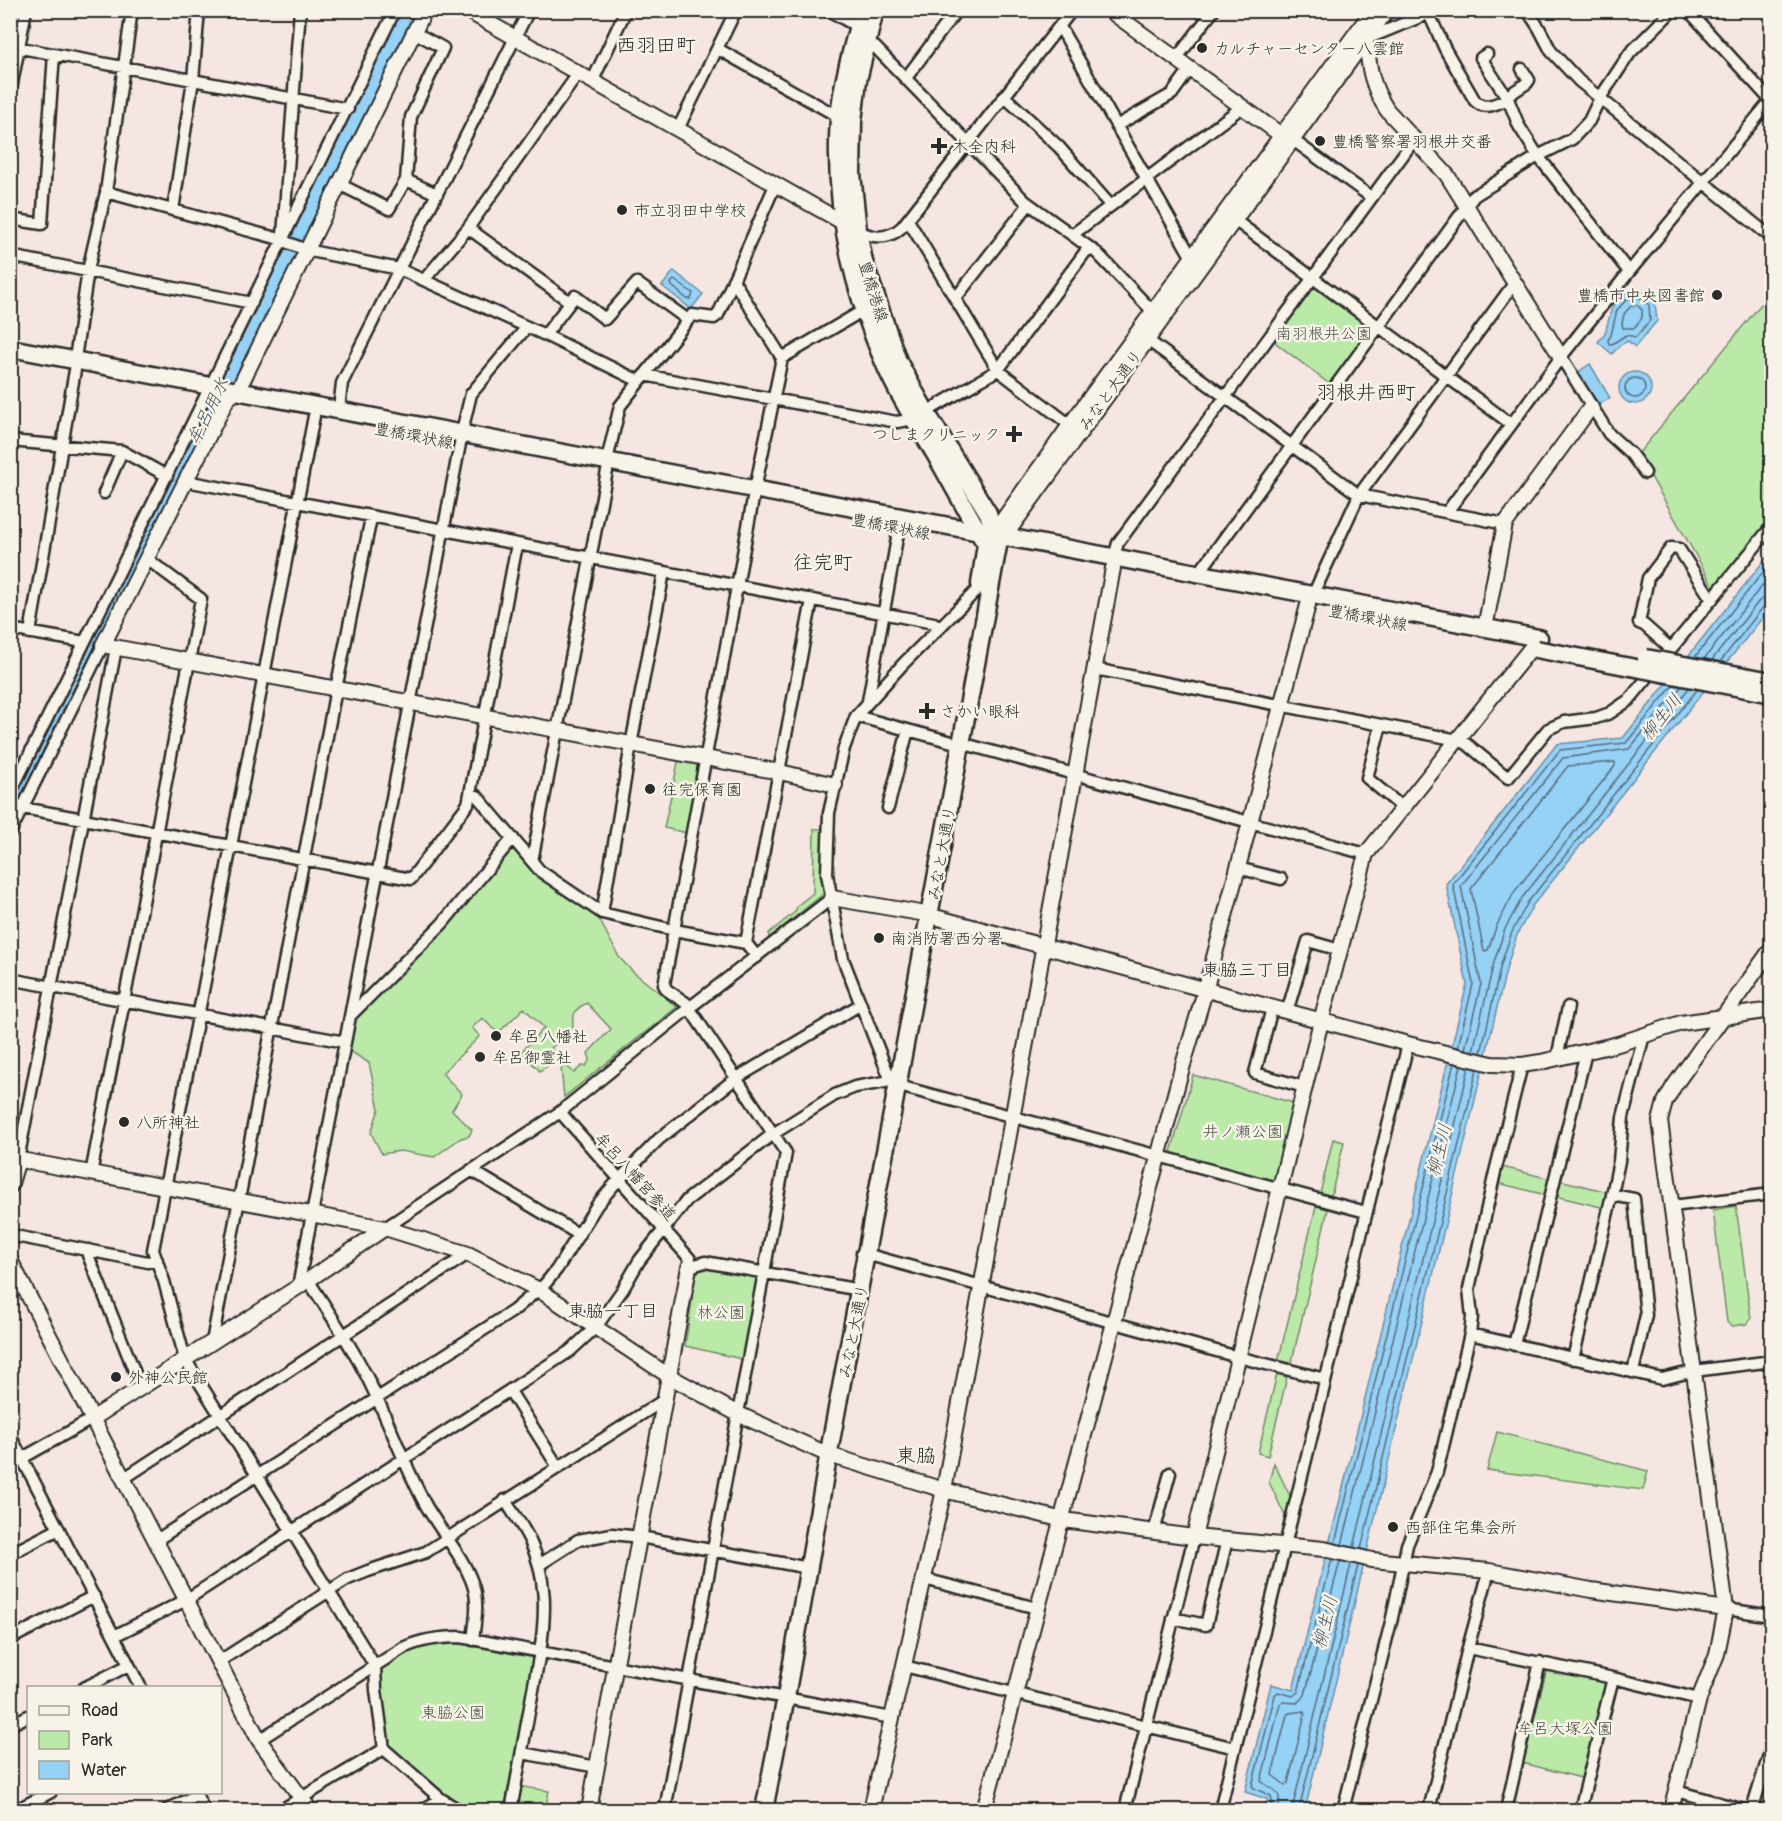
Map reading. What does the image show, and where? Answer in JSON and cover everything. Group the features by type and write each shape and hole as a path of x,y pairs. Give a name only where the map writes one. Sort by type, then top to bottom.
{"main road":[{"name":"豊橋港線","path":"862,10 862,34 853,121 852,267 864,310 887,369 920,416 992,538"},
{"name":"豊橋港線","path":"875,10 862,34 845,78 839,117 839,175 851,227 894,351 920,416"},
{"name":"豊橋環状線","path":"10,348 75,365 220,392 339,409 461,438"},
{"name":"豊橋環状線","path":"10,358 75,365"},
{"name":"豊橋環状線","path":"220,392 314,416 461,438 992,538 1772,693"},
{"name":"豊橋環状線","path":"754,494 899,527 992,538"},
{"name":"みなと大通り","path":"957,743 980,587 992,538"},
{"name":"みなと大通り","path":"764,1810 825,1453 895,1084 992,538"},
{"name":"豊橋環状線","path":"1114,562 1199,573 1311,600 1485,628 1536,645 1772,681"},
{"name":"みなと大通り","path":"756,1810 782,1696"}],"street":[{"path":"10,94 15,46 26,10"},
{"path":"30,633 75,365 88,270 106,192 132,10"},
{"path":"173,210 193,80 199,10"},
{"path":"293,245 292,100 300,10"},
{"path":"10,1186 51,987 82,818 110,646 109,613 166,476 220,392 293,245 348,109 395,10"},
{"path":"10,833 23,808 84,642 109,613 147,559 186,481 252,303 339,184 425,10"},
{"path":"466,10 871,237 891,235 902,227 1072,10"},
{"path":"339,409 342,383 529,10"},
{"path":"592,82 626,10"},
{"path":"678,129 736,10"},
{"path":"828,10 862,34 1029,204 1089,247 1157,316"},
{"path":"906,78 957,10"},
{"path":"1109,10 1371,197"},
{"path":"1176,59 1214,10"},
{"name":"みなと大通り","path":"992,538 1287,137 1373,10"},
{"name":"みなと大通り","path":"1287,137 1387,10"},
{"path":"1527,10 1560,62 1600,98 1772,238"},
{"path":"1199,573 1474,196 1538,156 1572,139 1589,122 1600,98 1630,53 1673,10"},
{"path":"1448,512 1561,357 1771,101 1688,10"},
{"path":"1522,69 1529,80 1527,83 1507,98 1486,107 1480,106 1451,60 1433,12 1366,39 1368,64 1374,88 1387,110 1447,175 1591,408 1609,434 1631,454 1645,473"},
{"path":"1060,27 1192,258"},
{"path":"339,184 389,209 406,180 411,117 443,48 414,32"},
{"path":"15,46 348,109"},
{"path":"718,49 839,117"},
{"path":"10,219 42,224 54,54"},
{"path":"1487,54 1481,58 1507,98 1519,126 1538,156 1629,272"},
{"path":"1116,126 1172,94 1190,69"},
{"path":"424,280 468,228 578,74"},
{"path":"1005,98 1059,147 1110,205"},
{"path":"1072,235 1242,107"},
{"path":"871,1810 944,1490 1118,543 1414,140"},
{"path":"406,180 437,194"},
{"path":"532,861 620,406 692,315 714,318 718,315 776,183"},
{"path":"106,192 293,245 399,269 641,378 897,422 920,416 998,370 1089,247"},
{"path":"955,299 1029,204"},
{"path":"1229,216 1511,424"},
{"name":"みなと大通り","path":"1157,316 1192,258 1229,216"},
{"path":"908,220 998,370 1070,425"},
{"path":"468,228 570,302"},
{"path":"10,256 252,303"},
{"path":"664,1810 786,1154 686,1003 667,990 664,985 754,494 782,358 733,280"},
{"path":"545,335 575,296 605,319 637,283 688,320"},
{"path":"984,1810 1180,1075 1311,600 1359,495 1510,289 1516,285"},
{"path":"782,358 864,310"},
{"path":"473,1640 476,1612 475,1593 462,1562 425,1504 377,1398 345,1336 303,1283 312,1216 471,394 526,328"},
{"path":"1142,336 1359,495 1505,524"},
{"name":"みなと大通り","path":"992,538 1070,425 1142,336"},
{"path":"1485,628 1505,524 1591,408"},
{"path":"314,416 153,1250 185,1359 375,1666 384,1749 441,1799 459,1810"},
{"path":"10,441 122,451 166,476"},
{"path":"104,494 122,451"},
{"path":"186,481 371,518 934,623 940,628"},
{"path":"212,1342 371,518"},
{"path":"1095,669 1458,740 1467,744 1508,778 1548,729 1564,722 1596,718 1621,707 1629,700 1772,526"},
{"path":"868,701 899,527"},
{"path":"23,808 411,879 468,804 517,544"},
{"path":"1671,649 1640,623 1648,578 1671,548 1679,549 1712,600"},
{"path":"91,1174 201,598 147,559"},
{"path":"602,913 664,572"},
{"path":"895,1084 843,959 827,874 829,813 844,748 856,716 980,587"},
{"path":"746,943 812,600"},
{"path":"10,629 84,642"},
{"path":"1125,1810 1304,1087 1366,854 1536,645"},
{"path":"110,646 780,772 835,785"},
{"path":"10,794 52,728 110,646"},
{"path":"856,716 1366,854"},
{"path":"1381,725 1367,777 1403,808"},
{"path":"888,808 908,730"},
{"path":"470,794 477,796 540,871 602,913 674,930 746,943 756,957"},
{"path":"350,1016 442,924 513,837"},
{"path":"1238,868 1281,879"},
{"path":"10,1465 92,1419 141,1388 560,1112 689,1008 832,898 925,914 1205,991 1492,1064 1522,1065 1586,1052 1681,1023 1772,1010"},
{"path":"1287,1012 1308,941 1340,950"},
{"path":"1671,1810 1700,1699 1717,1654 1726,1609 1660,1121 1665,1102 1721,1018 1772,948"},
{"path":"10,979 345,1042"},
{"path":"155,1541 513,1311 540,1290 557,1269 618,1179 659,1139 735,1079 861,1004"},
{"path":"1557,1058 1568,1007"},
{"path":"1272,1008 1255,1073 1304,1087"},
{"path":"1573,1359 1612,1195 1619,1161 1623,1117 1644,1035"},
{"path":"1220,1810 1408,1044"},
{"path":"1514,1345 1586,1052"},
{"path":"1343,1810 1392,1618 1407,1545 1437,1472 1470,1334 1472,1317 1469,1289 1522,1065"},
{"path":"114,1636 186,1600 404,1461 570,1351 596,1327 623,1289 639,1261 687,1200 773,1134 835,1095 855,1087 895,1084 1012,1118 1366,1212"},
{"name":"牟呂八幡宮参道","path":"560,1112 690,1263"},
{"path":"14,1159 385,1228 468,1254 540,1290 669,1376 738,1414 825,1453 944,1490 1063,1520 1194,1537 1324,1550 1372,1560 1490,1571 1591,1590 1772,1616"},
{"path":"471,1170 579,1234"},
{"path":"1672,1206 1772,1194"},
{"path":"1612,1195 1634,1199 1646,1315 1633,1372"},
{"path":"10,1235 148,1262 157,1260"},
{"path":"90,1250 88,1255 141,1388"},
{"path":"123,1479 468,1254"},
{"path":"863,1254 1325,1379"},
{"path":"10,1260 259,1740 310,1810"},
{"path":"589,1810 690,1263 705,1262 856,1289"},
{"path":"1470,1334 1662,1379 1694,1371 1771,1365"},
{"path":"510,1391 558,1467"},
{"path":"218,1662 348,1579 368,1570 426,1552 664,1400"},
{"path":"10,1435 140,1686"},
{"path":"1154,1532 1170,1473"},
{"path":"505,1500 530,1541 539,1565 544,1597 544,1626 540,1652 511,1810"},
{"path":"10,1554 59,1529"},
{"path":"539,1565 570,1544 591,1536 612,1534 805,1567"},
{"path":"1173,1618 1206,1625 1227,1540"},
{"path":"1429,1810 1468,1648 1490,1571"},
{"path":"924,1578 1038,1608"},
{"path":"10,1639 94,1596"},
{"path":"259,1740 414,1643 442,1637 540,1652 892,1718"},
{"path":"1468,1648 1613,1678 1700,1699"},
{"path":"1506,1810 1540,1662"},
{"path":"88,1686 129,1665"},
{"path":"904,1666 1235,1748"},
{"path":"1580,1810 1613,1678"},
{"path":"10,1725 27,1716"},
{"path":"1752,1810 1772,1745"},
{"path":"281,1810 384,1749"},
{"path":"522,1753 597,1767"},
{"path":"1676,1791 1744,1810"},
{"path":"16,1810 29,1808 48,1794"},
{"path":"167,1810 196,1794 204,1810"},
{"path":"422,1810 441,1799"}],"green space":[{"name":"南羽根井公園","path":"1314,285 1373,328 1331,383 1276,343 1275,339"},
{"path":"1771,292 1771,519 1715,589 1638,454"},
{"path":"679,758 700,763 687,833 664,828"},
{"path":"814,829 823,829 821,874 824,891 769,938 769,933 795,912 798,905 813,893"},
{"name":"牟呂八幡社","path":"514,846 535,873 599,919 619,957 632,971 677,1007 564,1097 561,1068 567,1066 574,1073 582,1066 586,1066 590,1059 588,1053 611,1029 587,1003 575,1012 573,1028 551,1048 559,1058 540,1071 521,1052 544,1028 524,1008 498,1033 482,1018 472,1028 480,1036 442,1073 462,1094 452,1110 472,1130 469,1136 461,1138 434,1157 400,1151 382,1154 371,1133 379,1109 369,1063 350,1051 353,1021 446,927"},
{"name":"井ノ瀬公園","path":"1193,1075 1294,1103 1277,1179 1272,1182 1171,1152"},
{"path":"1333,1139 1344,1142 1331,1196 1320,1194"},
{"path":"1502,1167 1551,1179 1546,1195 1498,1183"},
{"path":"1559,1180 1609,1192 1605,1208 1555,1196"},
{"path":"1316,1206 1328,1209 1291,1365 1278,1362"},
{"path":"1736,1206 1751,1319 1747,1324 1732,1326 1727,1322 1713,1210"},
{"name":"林公園","path":"702,1268 759,1277 742,1359 685,1346 696,1274"},
{"path":"1277,1374 1287,1377 1268,1456 1258,1453"},
{"path":"1497,1432 1648,1471 1643,1490 1487,1470"},
{"path":"1274,1463 1291,1498 1286,1518 1269,1482"},
{"name":"東脇公園","path":"446,1642 530,1656 533,1661 519,1744 504,1810 466,1810 450,1801 388,1748 379,1688 379,1671 411,1652"},
{"name":"牟呂大塚公園","path":"1551,1669 1605,1681 1609,1685 1585,1779 1523,1763 1546,1672"},
{"path":"518,1786 549,1791 545,1810 514,1810"}],"water":[{"path":"674,271 703,294 691,309 662,286"},
{"path":"1641,291 1655,302 1657,321 1635,347 1628,341 1620,345 1612,354 1598,342 1605,333 1612,307 1624,293"},
{"path":"1590,364 1610,398 1598,405 1578,372"},
{"path":"1635,372 1646,377 1651,388 1646,399 1635,404 1624,399 1619,388 1624,377"},
{"name":"柳生川","path":"1771,552 1771,607 1533,905 1517,935 1507,966 1305,1810 1264,1810 1267,1799 1245,1792 1271,1684 1293,1690 1467,984 1446,884 1557,744 1623,738"}],"waterway":[{"name":"牟呂用水","path":"10,811 406,10"},
{"path":"10,754 23,760"}],"place":[{"name":"カルチャーセンター八雲館","path":"1202,48"},
{"name":"豊橋警察署羽根井交番","path":"1320,141"},
{"name":"木全内科","path":"939,146"},
{"name":"市立羽田中学校","path":"622,210"},
{"name":"豊橋市中央図書館","path":"1717,295"},
{"name":"つしまクリニック","path":"1014,434"},
{"name":"さかい眼科","path":"927,711"},
{"name":"往完保育園","path":"650,789"},
{"name":"南消防署西分署","path":"879,938"},
{"name":"牟呂八幡社","path":"496,1036"},
{"name":"牟呂御霊社","path":"480,1057"},
{"name":"八所神社","path":"124,1122"},
{"name":"外神公民館","path":"116,1377"},
{"name":"西部住宅集会所","path":"1393,1527"}],"district":[{"name":"西羽田町","path":"656,45"},
{"name":"羽根井西町","path":"1366,392"},
{"name":"往完町","path":"823,562"},
{"name":"東脇三丁目","path":"1247,970"},
{"name":"東脇一丁目","path":"613,1311"},
{"name":"東脇","path":"916,1455"}]}
